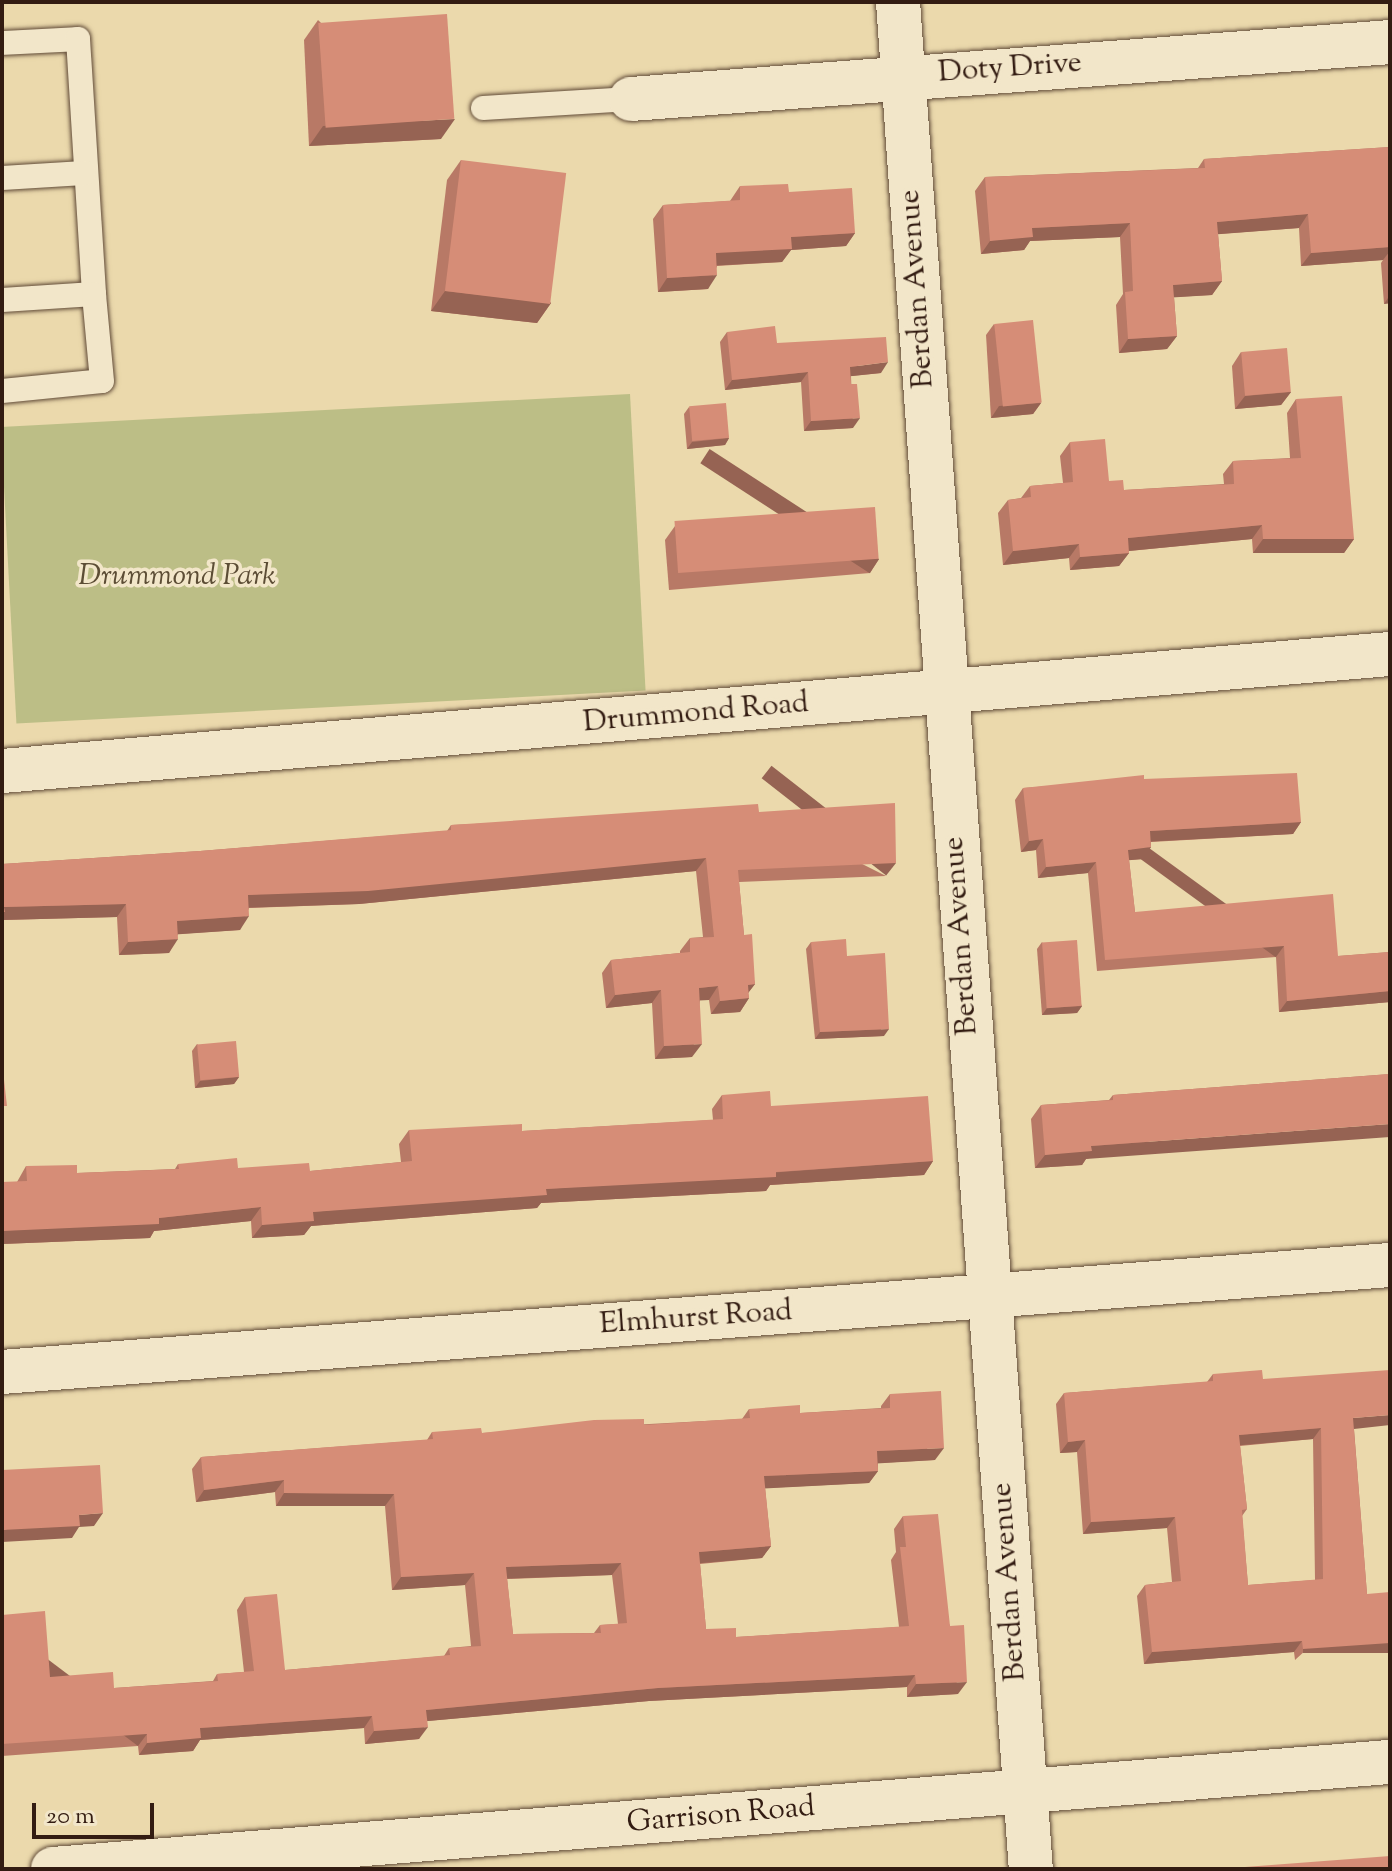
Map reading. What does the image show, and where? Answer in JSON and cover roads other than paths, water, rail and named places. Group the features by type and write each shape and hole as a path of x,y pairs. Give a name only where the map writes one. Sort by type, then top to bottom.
{"street":[{"name":"Berdan Avenue","path":"898,2 987,1298 1031,1869"},
{"name":"Doty Drive","path":"631,99 1390,42"},
{"name":"Drummond Road","path":"2,771 649,720 945,689 1390,654"},
{"name":"Elmhurst Road","path":"2,1372 1390,1265"},
{"name":"Garrison Road","path":"53,1869 1390,1762"}],"lane":[{"path":"2,43 78,39 84,173 102,381 2,391"},
{"path":"483,108 631,99"},
{"path":"2,178 84,173"},
{"path":"2,300 94,294"}],"park label":[{"name":"Drummond Park","path":"177,577"}]}
